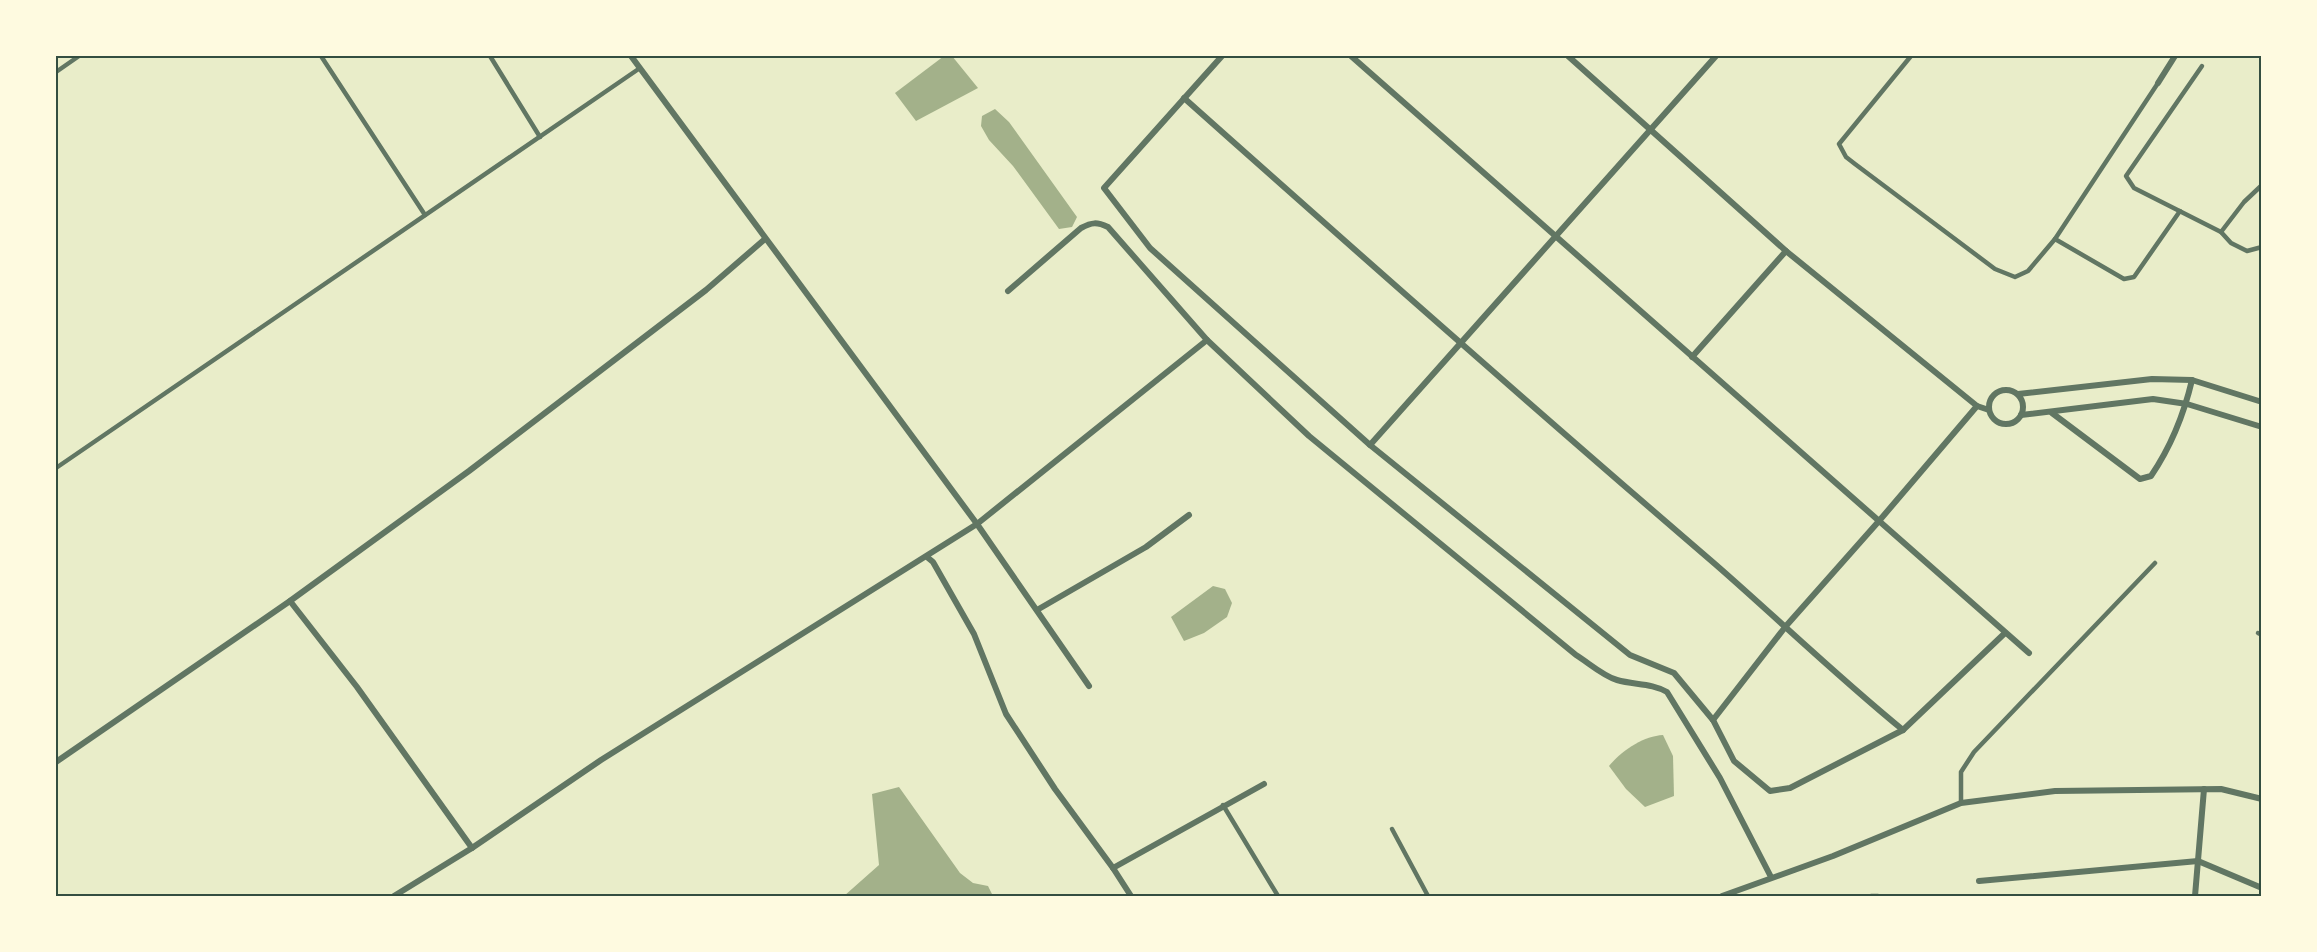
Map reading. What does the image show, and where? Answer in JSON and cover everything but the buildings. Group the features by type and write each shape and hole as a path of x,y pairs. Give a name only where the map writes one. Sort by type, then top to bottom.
{"street":[{"path":"631,56 977,524 1089,686"},
{"path":"1222,56 1104,188 1149,248 1370,445 1630,655 1674,673 1713,720 1734,761 1770,791 1790,788 1903,729 2005,633"},
{"path":"1351,56 2029,653"},
{"path":"1568,56 1649,131 1786,251 1977,406 1989,410"},
{"path":"1370,445 1716,56"},
{"path":"2158,83 2175,56"},
{"path":"1184,98 1460,344 1786,626 1863,698 1903,729"},
{"path":"1008,291 1091,222 1108,227 1207,340 1309,436 1576,655 1613,679 1632,684 1656,686 1667,692 1720,778 1771,877"},
{"path":"56,762 290,601 706,290 765,239"},
{"path":"1692,357 1786,251"},
{"path":"394,897 472,848 601,760 977,524 1207,340"},
{"path":"2018,394 2152,379 2192,381 2262,402"},
{"path":"2052,413 2140,479 2151,476 2162,460 2187,404 2192,381"},
{"path":"2002,390 2011,390 2018,394 2024,408 2021,416 2014,423 2003,424 1994,419 1989,410 1989,401 1994,394 2002,390"},
{"path":"2021,416 2153,399 2187,404 2262,427"},
{"path":"1713,720 1786,626 1977,406"},
{"path":"1037,610 1146,547 1189,515"},
{"path":"927,557 933,562 974,634 1006,714 1055,789 1113,868 1131,897"},
{"path":"290,601 357,687 472,848"},
{"path":"1113,868 1264,784"},
{"path":"1722,897 1833,856 1961,803 2055,791 2204,789 2221,789 2262,799"},
{"path":"2195,897 2204,789"},
{"path":"1979,881 2198,861 2262,888"}],"lane":[{"path":"56,72 80,56"},
{"path":"321,56 425,215"},
{"path":"490,56 540,137"},
{"path":"1911,56 1839,144 1846,157 1995,269 2015,277 2028,271 2055,239 2158,83"},
{"path":"2202,66 2126,176 2134,188 2221,232 2231,243 2247,251 2262,247"},
{"path":"56,468 249,333 640,68"},
{"path":"2221,232 2244,202 2262,185"},
{"path":"2055,239 2124,279 2133,277 2180,211"},
{"path":"1961,803 1961,772 1974,752 2155,562"},
{"path":"1222,806 1278,897"},
{"path":"1392,829 1428,897"},
{"path":"1872,897 1878,897"}],"shaded area":[{"path":"944,56 952,56 978,88 916,121 895,93"},
{"path":"995,109 1009,122 1077,217 1072,227 1059,229 1013,166 989,140 981,126 982,116"},
{"path":"1213,586 1225,589 1232,603 1227,617 1204,633 1184,641 1171,617"},
{"path":"1663,735 1673,756 1674,796 1645,807 1626,789 1609,766 1634,745 1648,738"},
{"path":"899,787 960,873 973,883 988,886 993,896 844,896 879,865 872,794"}]}
